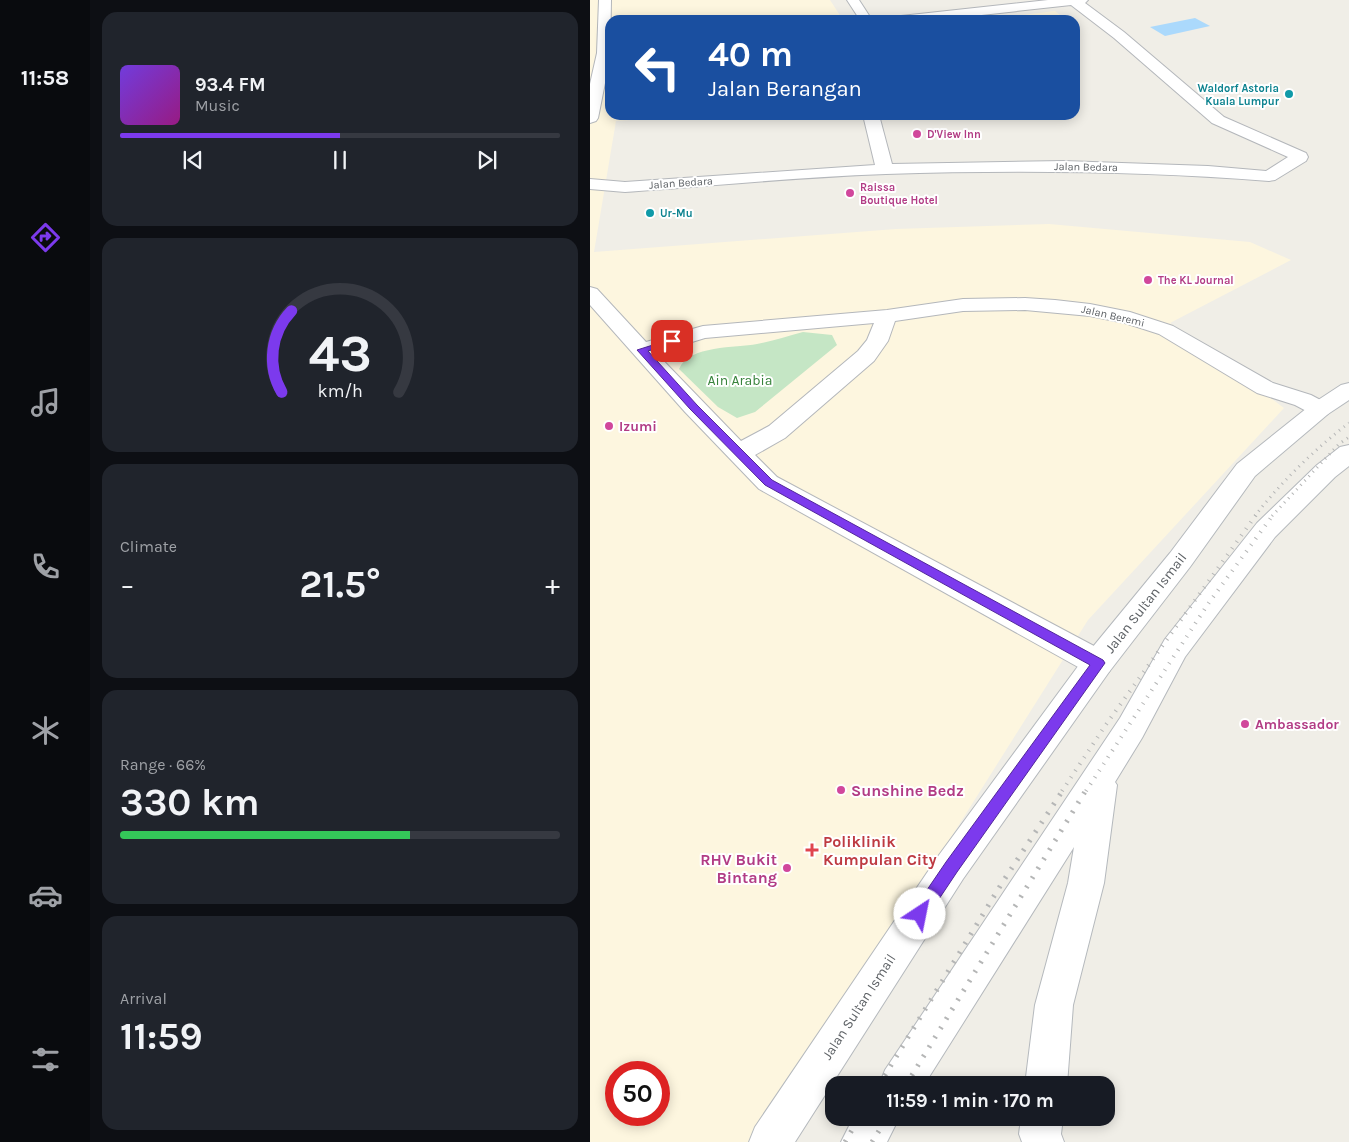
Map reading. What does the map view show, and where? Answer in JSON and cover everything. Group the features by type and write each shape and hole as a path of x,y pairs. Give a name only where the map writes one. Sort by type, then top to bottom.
{"street":[{"path":"590,118 601,53 605,0"},
{"path":"853,0 863,15"},
{"path":"945,15 1078,0"},
{"name":"Jalan Bedara","path":"590,184 625,187 885,169 1074,166 1208,171 1269,176 1300,156 1218,120 1078,0"},
{"path":"872,120 885,169"},
{"path":"590,293 693,407 768,483 1098,663"},
{"name":"Jalan Beremi","path":"642,350 702,332 887,316 963,305 1025,304 1090,310 1130,318 1166,330 1265,388 1303,400 1320,409"},
{"path":"740,453 777,432 866,356 877,341 887,316"},
{"name":"Jalan Sultan Ismail","path":"770,1142 951,867 1098,663 1180,560 1246,470 1320,409 1349,390"},
{"path":"906,1076 1102,776 1175,648 1266,530 1326,471 1349,453"},
{"path":"1047,1076 1054,1005 1069,940 1086,883 1102,776"},
{"path":"862,1142 873,1126"},
{"path":"1041,1126 1040,1134 1043,1142"}],"shaded area":[{"path":"590,0 830,0 840,15 605,15 605,120 631,120 616,121 594,252 896,229 1049,224 1250,242 1291,260 1170,323 1284,408 1088,620 759,1142 590,1142"},
{"path":"1055,11 1060,15 1022,15"}],"green space":[{"name":"Ain Arabia","path":"803,332 832,335 837,345 755,412 737,418 718,407 679,369 684,361 703,352 726,347 757,344"}],"water":[{"path":"1195,18 1210,26 1165,36 1150,27"}],"railway":[{"path":"1255,516 1275,491 1299,466 1349,423"},
{"path":"1272,516 1339,444 1349,437"},
{"path":"1062,791 1105,726 1256,515"},
{"path":"1086,791 1208,604 1273,515"},
{"path":"884,1076 1002,883 1063,790"},
{"path":"911,1076 1086,790"},
{"path":"845,1142 854,1126"},
{"path":"872,1142 882,1126"}],"place":[{"name":"Waldorf Astoria Kuala Lumpur","path":"1289,94"},
{"name":"D'View Inn","path":"917,134"},
{"name":"Raissa Boutique Hotel","path":"850,193"},
{"name":"Ur-Mu","path":"650,213"},
{"name":"The KL Journal","path":"1148,280"},
{"name":"Izumi","path":"609,426"},
{"name":"Ambassador","path":"1245,724"},
{"name":"Sunshine Bedz","path":"841,790"},
{"name":"Poliklinik Kumpulan City","path":"812,850"},
{"name":"RHV Bukit Bintang","path":"787,868"}],"route":[{"path":"672,341 642,350 693,407 768,483 1098,663 951,867 920,914"}]}
